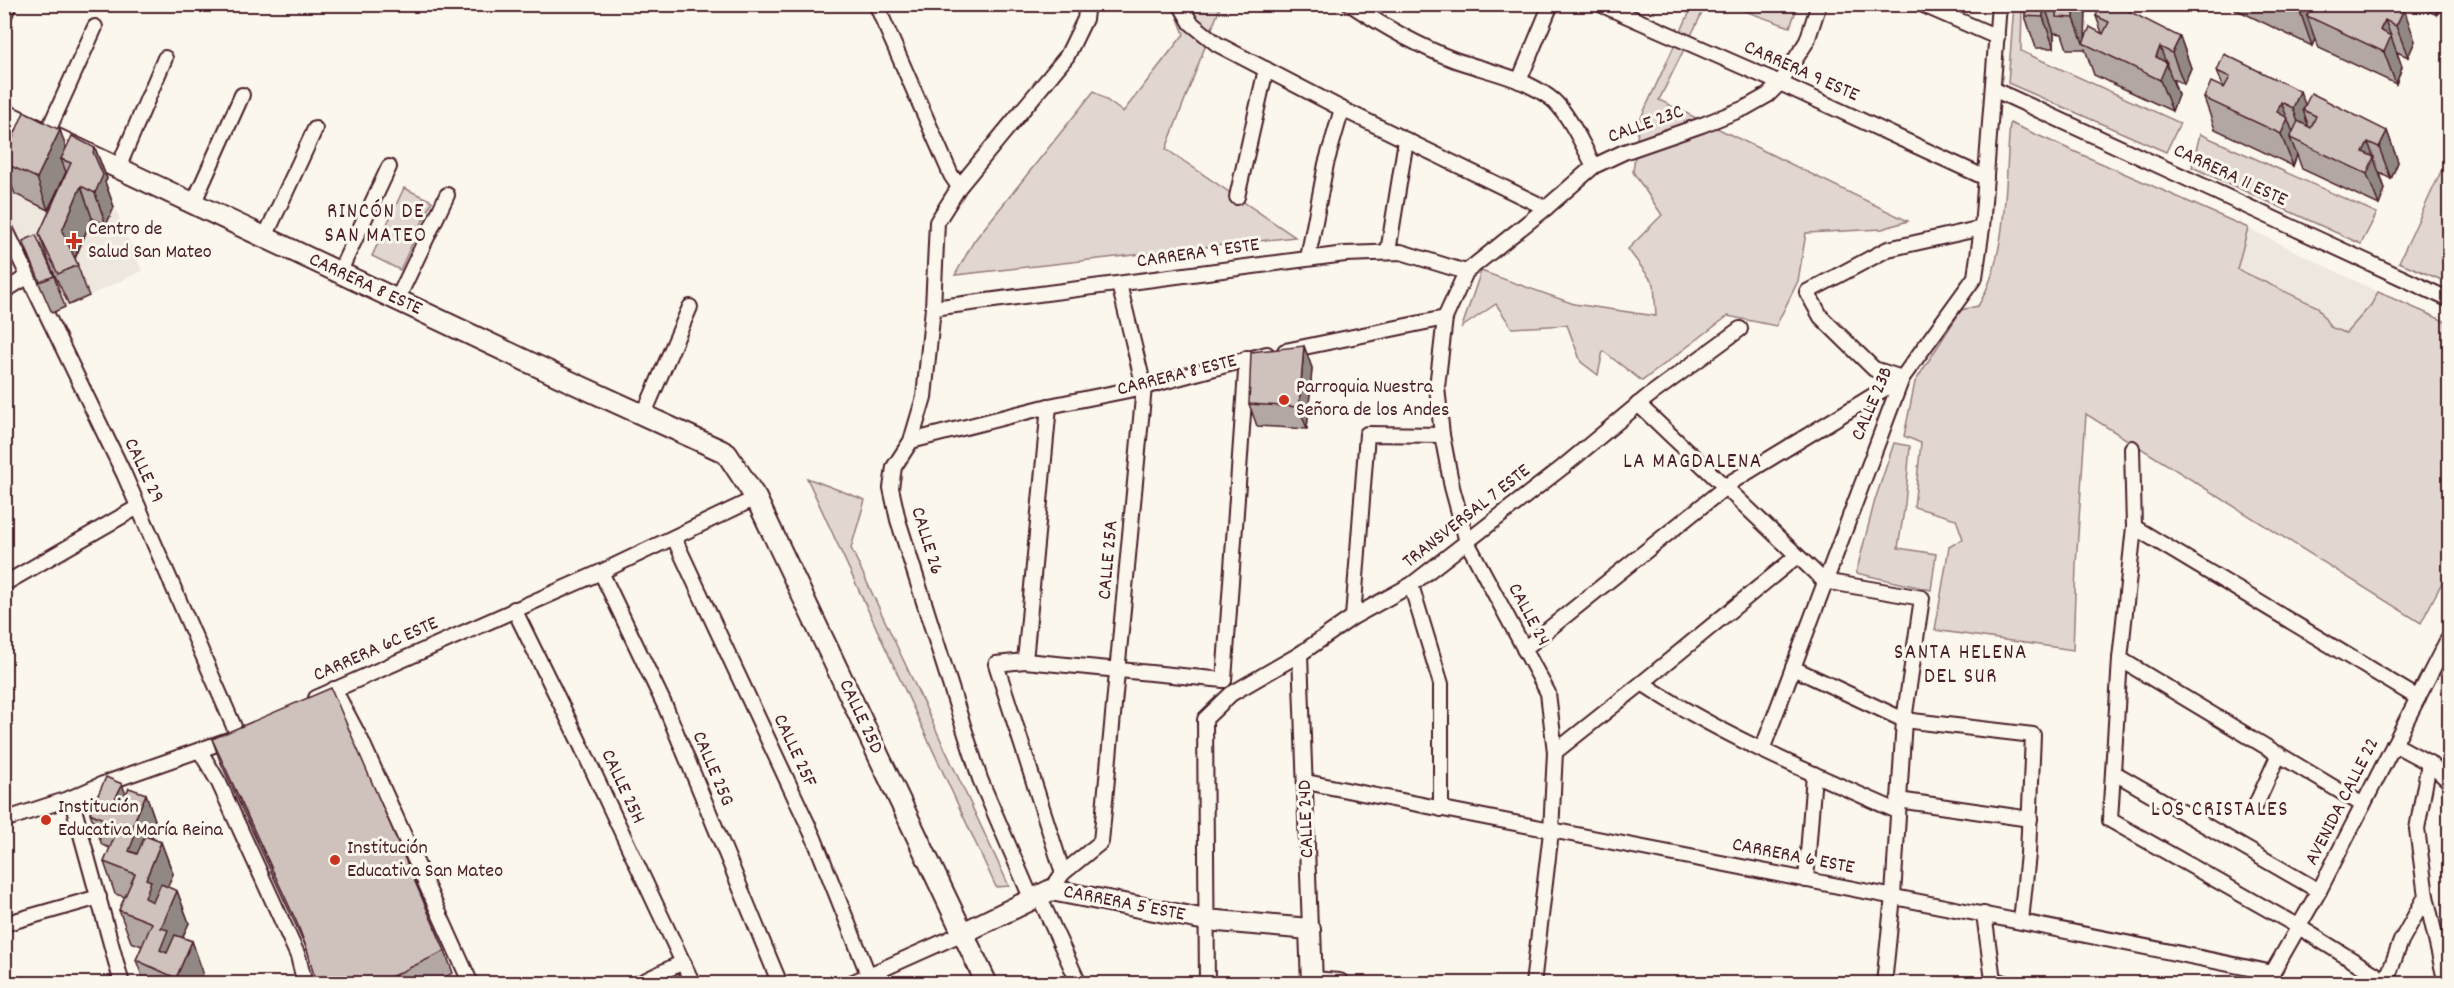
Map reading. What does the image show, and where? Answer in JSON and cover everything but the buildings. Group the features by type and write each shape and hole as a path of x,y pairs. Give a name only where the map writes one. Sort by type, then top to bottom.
{"main road":[{"name":"CARRERA 8 ESTE","path":"4,114 727,454"},
{"name":"CALLE 25D","path":"727,454 756,498 987,984"},
{"name":"CARRERA 5 ESTE","path":"1041,895 1206,920 1310,929"},
{"path":"963,933 1041,895"},
{"name":"CALLE 24D","path":"1310,929 1312,983"},
{"path":"1312,983 1339,984"}],"street":[{"path":"4,16 9,4"},
{"path":"876,4 951,175 959,187"},
{"name":"CALLE 26","path":"1079,984 1041,895 980,779 898,520 891,488 894,467 910,441 924,397 933,308 937,222 959,187 1067,56 1085,19 1087,4"},
{"path":"1180,4 1191,23 1217,44 1342,109 1546,208"},
{"path":"1350,4 1382,26 1425,47 1519,81 1550,97 1561,108 1594,166"},
{"path":"1519,81 1551,4"},
{"name":"CARRERA 9 ESTE","path":"1600,4 1780,83 1986,178"},
{"name":"CALLE 23C","path":"1466,272 1594,166 1624,152 1746,108 1768,95 1780,83 1807,41 1819,4"},
{"path":"1921,4 1997,37"},
{"name":"CALLE 23B","path":"1762,750 1902,378 1975,278 1982,228 1999,4"},
{"path":"47,133 95,27"},
{"path":"118,168 165,58"},
{"path":"1237,197 1266,69"},
{"name":"CARRERA 11 ESTE","path":"1993,89 2450,300"},
{"path":"194,202 242,95"},
{"path":"1308,258 1326,164 1342,109"},
{"path":"265,237 315,129"},
{"path":"1388,252 1406,140"},
{"path":"339,273 388,167"},
{"path":"397,300 447,195"},
{"name":"CALLE 29","path":"4,226 244,733 200,751"},
{"path":"1902,378 1874,369 1821,317 1807,292 1888,249 1982,228"},
{"name":"CARRERA 9 ESTE","path":"933,308 1308,258 1388,252 1401,252 1466,272"},
{"name":"CALLE 24","path":"1466,272 1445,318 1437,387 1442,435 1452,486 1467,542 1548,693 1555,752 1551,832 1533,984"},
{"path":"4,291 27,277"},
{"name":"CALLE 25A","path":"1063,873 1101,842 1119,669 1144,387 1119,284"},
{"path":"643,416 690,307"},
{"name":"CARRERA 8 ESTE","path":"910,441 1048,406 1144,387 1247,358 1445,318"},
{"name":"TRANSVERSAL 7 ESTE","path":"1206,920 1205,719 1232,694 1300,654 1353,617 1411,585 1563,467 1638,404 1740,328"},
{"path":"1232,694 1224,680 1247,358"},
{"path":"1524,649 1724,487 1902,378"},
{"path":"1638,404 1824,581 1922,598 1904,720 1893,896 1884,984"},
{"path":"1025,661 1048,406"},
{"path":"1353,617 1367,434 1442,435"},
{"path":"2132,448 2134,527 2120,659 2110,820 2299,927 2385,982 2401,941 2426,896"},
{"name":"CARRERA 6C ESTE","path":"302,705 601,572 756,498"},
{"path":"4,584 138,507"},
{"path":"2134,527 2418,698"},
{"name":"CALLE 25F","path":"674,538 814,838 870,979"},
{"path":"1555,752 1797,556"},
{"name":"CALLE 25G","path":"601,572 666,708 780,984"},
{"path":"1411,585 1441,684 1441,809"},
{"name":"CALLE 25H","path":"514,609 579,739 693,984"},
{"name":"AVENIDA CALLE 22","path":"2270,978 2319,891 2418,698 2444,663 2450,635"},
{"name":"CALLE 24D","path":"1300,654 1310,929"},
{"path":"2120,659 2364,805"},
{"path":"1041,895 1063,873 996,664 1025,661 1224,680"},
{"path":"1793,669 1904,720 2033,735 2030,819 2021,921"},
{"path":"1642,683 1680,708 1762,750 1814,774 1898,806 2030,819"},
{"path":"334,689 361,741 469,980 454,984"},
{"path":"2394,744 2429,763 2450,782"},
{"path":"4,820 200,751 219,783 298,956 305,984"},
{"path":"2255,807 2279,754"},
{"path":"2429,763 2417,829 2426,896 2446,984"},
{"path":"2113,772 2319,891"},
{"path":"1806,879 1814,774"},
{"name":"CARRERA 6 ESTE","path":"1306,782 1551,832 2021,921 2270,978"},
{"path":"71,798 122,984"},
{"path":"4,924 99,897"},
{"path":"1984,914 1993,980 2008,984"},
{"path":"1206,920 1207,984"},
{"path":"849,984 870,979 963,933"},
{"path":"638,984 683,962"}],"shaded area":[{"path":"1798,4 1790,27 1728,5"},
{"path":"1173,5 1221,5 1166,149 1295,237 955,275 974,241 1094,91 1123,112 1184,34"},
{"path":"1693,5 1706,5 1659,100 1908,221 1882,229 1806,233 1798,281 1776,326 1728,316 1642,381 1603,351 1598,375 1581,362 1567,325 1512,328 1496,304 1462,327 1481,271 1574,304 1656,316 1654,284 1628,249 1662,215 1633,172 1639,122"},
{"path":"2014,5 2022,5 2021,51 2180,123 2166,152 2008,83"},
{"path":"2010,123 2248,228 2237,269 2318,307 2330,327 2346,333 2371,305 2378,292 2449,323 2449,569 2421,623 2086,414 2073,650 1935,630 1949,547 1963,539 1956,519 1914,507 1921,443 1904,436 1915,382 1961,310 1978,306 1988,286 2000,242 2006,193"},
{"path":"2200,134 2377,213 2361,244 2192,167"},
{"name":"Centro de Salud San Mateo","path":"35,144 107,179 105,184 142,271 52,313 6,211"},
{"path":"2449,154 2449,283 2399,262"},
{"path":"404,188 432,201 400,270 372,256"},
{"path":"2248,228 2378,292 2371,305 2345,334 2330,327 2318,307 2236,269"},
{"path":"1894,443 1910,446 1905,504 1898,548 1936,554 1931,590 1856,573 1875,500"},
{"path":"807,478 865,500 851,548 1009,886 996,887"}],"place":[{"name":"Centro de Salud San Mateo","path":"74,241"},
{"name":"Parroquia Nuestra Señora de los Andes","path":"1284,400"},
{"name":"Institución Educativa María Reina","path":"46,820"},
{"name":"Institución Educativa San Mateo","path":"335,860"}],"district":[{"name":"RINCÓN DE SAN MATEO","path":"376,225"},
{"name":"LA MAGDALENA","path":"1693,463"},
{"name":"SANTA HELENA DEL SUR","path":"1961,666"},
{"name":"LOS CRISTALES","path":"2220,811"}]}
